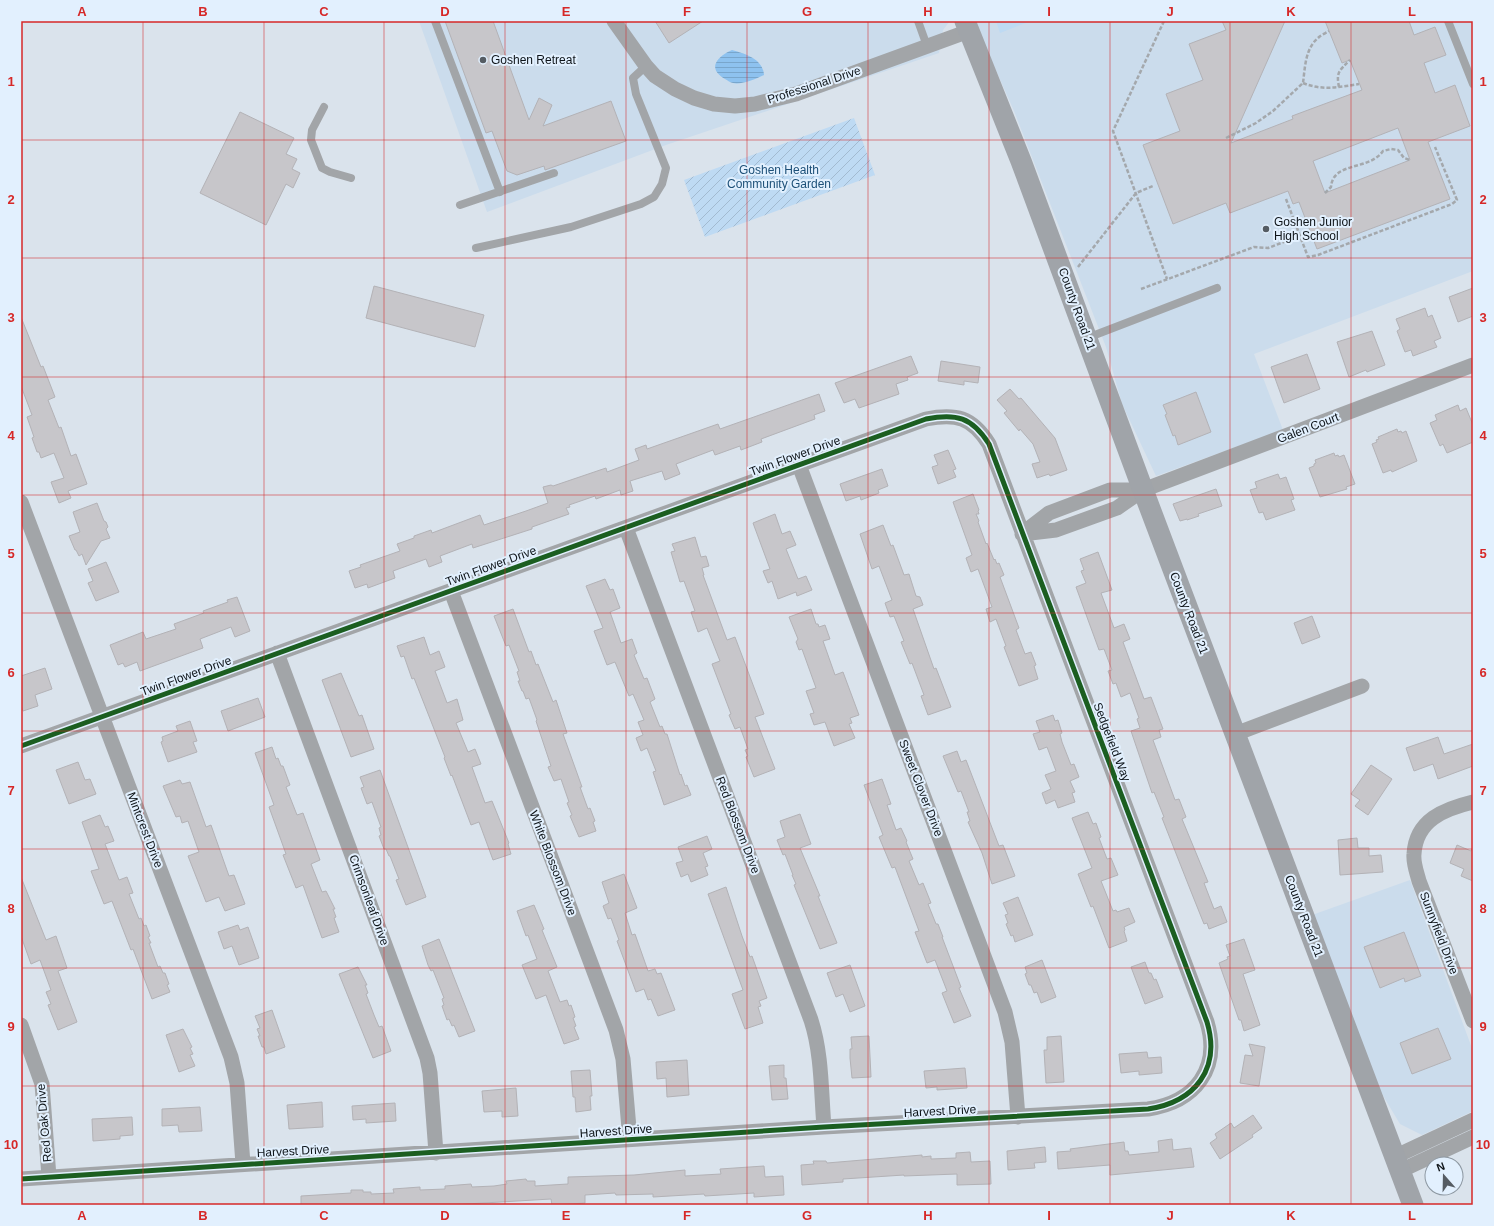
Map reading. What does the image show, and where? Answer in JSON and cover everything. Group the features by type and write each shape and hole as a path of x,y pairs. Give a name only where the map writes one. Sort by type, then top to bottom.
{"street":[{"name":"Professional Drive","path":"614,21 646,66 655,76 675,89 694,98 714,104 734,106 755,104 796,94 927,46 967,26"},
{"name":"County Road 21","path":"967,26 1021,160 1143,490 1413,1205"},
{"name":"Galen Court","path":"1143,490 1473,365"},
{"name":"Twin Flower Drive","path":"21,746 926,419 941,416 953,416 969,421"},
{"name":"Sedgefield Way","path":"969,421 982,433 989,444 1207,1022 1211,1035 1211,1048 1207,1068 1202,1078"},
{"name":"Sweet Clover Drive","path":"800,465 1005,1012 1012,1042 1018,1117"},
{"path":"1022,534 1050,513 1110,490 1143,490"},
{"name":"Mintcrest Drive","path":"21,502 26,528 102,717 235,1069 243,1164"},
{"name":"Red Blossom Drive","path":"626,528 811,1020 816,1037 819,1058 824,1127"},
{"name":"White Blossom Drive","path":"451,591 616,1030 623,1060 630,1140"},
{"name":"Crimsonleaf Drive","path":"277,653 427,1058 430,1073 436,1153"},
{"path":"1235,734 1362,686"},
{"name":"Sunnyfield Drive","path":"1473,802 1454,806 1441,812 1430,820 1421,831 1416,843 1414,854 1415,866 1419,881 1473,1021"},
{"name":"Red Oak Drive","path":"21,1025 42,1084 49,1177"},
{"name":"Harvest Drive","path":"21,1179 824,1127 1018,1117 1163,1107 1184,1097 1193,1090 1202,1078"},
{"path":"1397,1164 1473,1120"},
{"path":"1397,1164 1473,1137"}],"lane":[{"path":"435,21 500,192"},
{"path":"918,21 927,46"},
{"path":"1448,21 1473,84"},
{"path":"476,248 571,227 641,204 654,197 662,184 666,168 636,94 633,78 646,66"},
{"path":"324,107 312,130 311,140 322,168 351,178"},
{"path":"460,205 554,173"},
{"path":"1087,338 1217,288"}],"path":[{"path":"1164,21 1112,131 1167,279"},
{"path":"1226,138 1256,123 1273,111 1303,83 1306,60 1311,47 1318,38 1329,31"},
{"path":"1339,87 1337,77 1339,71 1350,60"},
{"path":"1303,83 1314,88 1328,89 1359,84"},
{"path":"1286,199 1308,257 1318,255 1452,204 1457,200 1435,147"},
{"path":"1325,193 1331,187 1332,180 1336,173 1343,169 1357,166 1378,157 1383,151 1391,149 1398,150 1404,158 1410,160"},
{"path":"1063,274 1076,269 1136,193 1153,186"},
{"path":"1141,289 1254,247 1268,248 1300,236"}],"shaded area":[{"path":"419,21 950,21 943,30 939,53 666,145 487,212"},
{"name":"Goshen Junior High School","path":"974,21 1473,21 1473,271 1254,354 1283,430 1156,476 1122,404 1106,347 1014,111"},
{"path":"1410,880 1473,1051 1473,1111 1422,1135 1400,1124 1376,1084 1312,915"}],"green space":[{"path":"996,21 1031,21 1000,33"},
{"name":"Goshen Health Community Garden","path":"854,118 875,175 705,237 684,180"}],"water":[{"path":"732,50 748,55 757,61 763,69 764,75 740,83 732,83 719,75 715,67 716,63 722,56"}],"building":[{"name":"Goshen Retreat","path":"445,21 493,21 529,120 539,98 552,105 543,126 611,101 626,141 545,170 544,166 517,175 507,171 492,131 486,133"},
{"path":"655,21 703,21 669,43"},
{"path":"1222,21 1285,21 1231,143 1293,119 1292,116 1362,90 1350,60 1342,63 1325,21 1409,21 1414,35 1435,27 1446,55 1424,63 1435,93 1455,85 1470,126 1428,142 1450,199 1317,249 1299,202 1293,204 1288,191 1230,213 1226,203 1173,224 1143,145 1180,131 1166,94 1203,80 1189,44 1226,30","holes":["1398,128 1410,160 1325,193 1313,161"]},
{"path":"240,112 294,138 286,154 297,159 292,169 300,173 293,188 286,184 266,225 200,193"},
{"path":"374,286 484,315 475,347 366,318"},
{"path":"1473,288 1473,316 1458,322 1449,297"},
{"path":"1425,308 1428,317 1432,315 1441,338 1434,341 1437,347 1413,356 1411,350 1405,352 1397,331 1400,329 1396,319"},
{"path":"21,317 55,397 48,400 59,428 61,427 71,456 76,454 87,484 68,491 71,498 59,503 51,482 64,478 54,453 41,458 39,452 37,452 32,438 34,437 27,417 32,415 21,386"},
{"path":"1372,331 1385,365 1367,372 1366,370 1349,377 1337,342"},
{"path":"1307,354 1320,389 1284,403 1271,367"},
{"path":"911,356 918,373 907,377 908,380 896,384 899,394 859,408 855,399 844,403 835,383"},
{"path":"941,361 980,367 978,383 964,381 964,385 938,381"},
{"path":"1010,389 1019,399 1021,398 1055,438 1067,470 1050,476 1049,474 1037,478 1032,464 1040,462 1033,444 1020,429 1019,431 1004,413 1007,411 997,400"},
{"path":"1196,392 1211,432 1178,445 1175,435 1173,436 1165,415 1167,414 1163,405"},
{"path":"819,394 825,411 814,415 815,419 761,439 762,442 741,450 740,446 715,455 713,450 676,464 680,474 665,480 662,471 630,481 633,491 621,495 620,490 596,499 595,496 569,505 570,507 566,508 569,514 532,527 532,529 473,548 472,544 440,556 442,562 429,567 426,559 393,571 395,578 368,588 367,584 355,588 349,571 361,567 360,565 400,551 397,544 414,538 414,536 431,530 432,533 480,515 484,525 526,511 548,503 543,487 553,486 606,468 607,472 639,460 635,449 646,445 647,449 718,424 720,429"},
{"path":"1458,405 1460,411 1466,408 1473,425 1473,442 1447,453 1443,444 1440,446 1430,423 1437,420 1435,415"},
{"path":"1397,429 1398,432 1401,431 1402,433 1406,431 1417,461 1392,472 1391,470 1383,473 1372,444 1377,442 1376,440 1379,439 1378,437"},
{"path":"948,450 956,469 953,470 956,477 938,484 932,467 938,465 934,455"},
{"path":"1334,453 1335,456 1338,455 1339,457 1344,455 1355,484 1346,487 1347,489 1320,497 1309,468 1314,466 1316,463 1315,460"},
{"path":"882,469 888,486 878,490 879,493 861,500 860,496 846,501 840,484"},
{"path":"1278,474 1280,479 1286,477 1294,499 1291,500 1295,510 1266,520 1263,512 1259,513 1250,490 1257,488 1255,482"},
{"path":"1216,489 1222,506 1198,514 1199,516 1180,521 1173,504"},
{"path":"973,494 979,510 979,514 976,514 979,521 978,522 986,544 987,543 994,560 995,559 997,564 999,563 1004,575 1000,577 1019,628 1016,630 1025,654 1031,652 1036,665 1034,666 1038,679 1019,686 1004,647 1006,646 996,619 990,622 986,609 992,607 978,569 971,572 966,558 972,555 953,502"},
{"path":"97,503 108,527 106,529 110,538 101,541 86,565 82,554 79,556 69,536 80,532 73,512"},
{"path":"775,514 782,534 790,531 796,545 786,549 798,579 806,576 812,590 797,596 796,592 778,599 772,581 768,583 763,571 770,569 753,523"},
{"path":"883,525 891,546 893,545 904,575 909,574 916,596 920,597 923,605 913,609 934,669 936,668 951,707 928,715 921,696 924,695 912,663 910,664 901,642 904,641 894,616 890,617 885,603 892,600 879,566 872,569 860,534"},
{"path":"695,537 701,557 706,556 709,566 702,568 703,575 727,640 735,637 764,714 755,717 775,769 754,777 746,757 748,756 745,750 748,749 740,727 735,729 729,715 731,714 712,664 720,661 707,628 698,632 691,612 695,611 684,581 680,582 671,552 675,551 672,544"},
{"path":"1098,552 1112,590 1101,593 1114,628 1124,624 1130,639 1123,642 1144,699 1151,697 1163,729 1159,730 1161,737 1153,740 1175,800 1179,799 1186,817 1182,819 1208,882 1204,883 1214,909 1221,906 1227,922 1209,929 1207,923 1204,924 1162,818 1164,817 1154,792 1152,793 1131,731 1140,728 1137,719 1139,718 1130,693 1121,697 1116,683 1113,684 1108,671 1112,670 1104,649 1099,650 1076,587 1086,583 1081,571 1084,570 1080,559"},
{"path":"106,562 119,592 96,601 88,583 93,581 88,569"},
{"path":"605,579 610,590 613,589 620,608 610,612 621,643 632,639 637,653 634,655 644,679 647,678 655,699 650,702 660,727 662,726 665,734 667,734 680,775 681,774 685,786 687,785 691,795 664,805 653,772 656,771 647,748 641,751 636,738 643,735 638,722 644,720 633,694 629,696 615,662 607,665 594,631 603,628 586,586"},
{"path":"237,597 250,631 235,637 231,627 200,639 203,648 140,671 137,662 125,667 123,663 118,665 110,645 143,632 146,639 176,629 174,624 204,613 203,611"},
{"path":"513,609 529,652 531,651 536,665 538,664 553,702 556,700 567,733 563,734 582,787 580,787 588,809 590,808 595,821 593,822 596,831 579,837 570,816 572,815 567,803 569,802 561,779 554,781 548,767 551,766 536,721 537,720 529,698 526,699 518,681 520,681 517,672 519,671 509,645 506,646 494,616"},
{"path":"811,609 816,624 818,624 819,627 825,625 830,639 823,641 835,675 843,672 859,715 850,718 852,723 849,724 855,738 834,746 825,722 814,725 810,714 814,713 806,691 816,688 802,649 799,650 796,642 798,639 789,617"},
{"path":"1312,616 1320,637 1302,644 1294,623"},
{"path":"424,637 430,655 439,651 445,667 435,671 447,703 457,699 463,720 456,723 468,752 475,749 481,764 472,767 485,803 492,801 509,843 511,854 493,860 479,822 471,825 414,678 412,679 404,656 401,657 397,646"},
{"path":"45,668 52,689 35,695 38,706 23,711 21,705 21,676"},
{"path":"341,673 359,716 362,715 374,749 351,757 322,680"},
{"path":"258,698 265,717 228,731 221,711"},
{"path":"1053,715 1055,721 1058,720 1062,733 1060,734 1062,742 1071,765 1074,764 1079,777 1070,781 1075,792 1072,793 1075,802 1058,808 1055,800 1046,804 1042,793 1051,789 1045,775 1056,771 1047,747 1039,750 1033,734 1040,732 1036,721"},
{"path":"190,721 197,741 193,742 197,752 168,762 161,742 163,741 162,737 178,731 176,726"},
{"path":"1438,737 1444,754 1473,744 1473,766 1438,779 1433,764 1414,771 1406,748"},
{"path":"272,747 276,759 278,758 281,766 283,766 290,785 286,787 297,815 303,813 320,860 311,864 322,892 326,891 335,909 333,909 336,917 334,918 339,932 322,938 303,885 296,888 283,855 286,854 269,807 274,805 255,753"},
{"path":"957,751 961,762 966,760 999,846 1003,845 1015,876 992,884 982,853 968,822 970,821 967,812 969,812 961,791 958,792 943,756"},
{"path":"78,762 85,780 90,779 96,794 69,804 56,770"},
{"path":"1371,765 1392,779 1368,815 1355,806 1360,800 1351,794"},
{"path":"380,770 426,897 406,905 396,880 399,879 390,856 386,849 384,849 379,836 381,835 379,828 381,827 372,802 367,804 361,788 364,787 360,777"},
{"path":"882,779 891,804 887,805 896,830 901,828 907,841 906,842 913,859 909,861 919,885 923,883 931,903 928,904 943,937 961,987 959,988 971,1016 954,1023 942,993 947,991 935,960 927,963 915,932 919,931 895,867 892,868 879,837 883,835 864,785"},
{"path":"180,780 182,784 190,782 206,827 211,825 229,876 234,875 245,904 225,911 219,897 206,902 188,856 199,852 188,821 182,823 180,816 176,817 163,786"},
{"path":"1088,812 1093,824 1096,823 1101,837 1099,838 1107,859 1111,858 1118,875 1101,881 1113,911 1116,910 1117,912 1129,908 1135,922 1124,927 1127,941 1109,948 1093,906 1091,907 1078,874 1092,868 1072,818"},
{"path":"800,814 811,844 800,848 820,896 818,896 837,943 820,949 794,885 796,884 785,854 783,855 777,840 785,837 780,821"},
{"path":"100,815 105,827 108,826 114,841 105,844 119,880 127,877 133,893 129,894 139,919 141,918 144,926 146,925 150,936 148,937 151,943 149,943 158,967 160,966 163,973 165,973 169,984 167,985 170,992 152,999 133,949 131,950 112,901 104,904 91,871 99,869 82,822"},
{"path":"707,836 712,849 703,853 708,866 705,867 708,875 691,882 688,874 681,877 676,863 683,861 678,847"},
{"path":"1357,838 1358,848 1369,848 1369,856 1381,855 1383,872 1340,875 1338,840"},
{"path":"1457,845 1471,851 1473,847 1473,881 1461,876 1464,869 1450,863"},
{"path":"624,874 637,908 625,913 632,935 635,934 648,971 655,969 657,974 661,973 675,1010 658,1016 651,999 648,1000 644,989 636,992 617,941 619,940 611,918 608,919 603,906 609,903 602,882"},
{"path":"21,877 46,940 56,936 67,968 58,971 77,1022 58,1030 48,1005 51,1004 46,992 51,990 40,960 31,964 21,936"},
{"path":"726,887 742,936 750,957 752,956 767,998 759,1001 761,1006 758,1007 763,1023 745,1029 732,994 743,990 708,894"},
{"path":"1018,897 1033,935 1015,942 1013,935 1011,936 1006,924 1008,923 1005,915 1008,914 1003,903"},
{"path":"534,905 557,967 548,971 560,1002 567,1000 569,1006 571,1005 575,1017 573,1018 576,1026 574,1027 579,1039 564,1044 546,995 536,999 522,965 537,959 528,935 526,936 517,911"},
{"path":"238,925 240,930 248,927 259,958 239,965 232,946 224,949 218,932"},
{"path":"1404,932 1421,976 1405,982 1404,978 1380,988 1364,947"},
{"path":"439,939 475,1031 459,1037 454,1025 452,1026 449,1019 447,1020 442,1006 444,1005 442,999 444,998 433,970 431,971 428,965 422,946"},
{"path":"1244,939 1255,970 1243,974 1260,1025 1244,1031 1219,963 1228,959 1227,957 1230,956 1226,945"},
{"path":"1042,960 1056,997 1041,1003 1037,992 1034,993 1031,985 1029,985 1025,974 1027,973 1025,967"},
{"path":"1145,962 1149,973 1151,973 1154,980 1156,979 1163,997 1145,1004 1131,967"},
{"path":"850,965 865,1006 850,1012 843,994 836,997 827,973"},
{"path":"358,967 367,985 365,985 368,993 366,994 374,1015 379,1027 382,1026 391,1051 373,1058 339,974"},
{"path":"272,1010 285,1047 266,1054 258,1036 260,1036 257,1029 260,1028 255,1016"},
{"path":"1438,1028 1451,1059 1412,1074 1400,1043"},
{"path":"183,1029 192,1047 190,1048 193,1054 190,1055 195,1066 179,1072 166,1035"},
{"path":"869,1036 871,1077 852,1078 850,1058 850,1049 852,1049 851,1037"},
{"path":"1061,1036 1064,1082 1046,1083 1044,1050 1047,1050 1047,1037"},
{"path":"1249,1044 1265,1047 1259,1086 1240,1083 1245,1055 1253,1056"},
{"path":"1147,1052 1148,1058 1161,1057 1162,1073 1139,1075 1139,1071 1121,1073 1119,1054"},
{"path":"687,1060 689,1095 667,1097 666,1078 657,1079 656,1062"},
{"path":"784,1065 784,1078 786,1078 788,1099 772,1100 769,1066"},
{"path":"965,1068 967,1088 937,1090 937,1087 926,1088 924,1071"},
{"path":"590,1070 592,1096 590,1096 591,1110 576,1112 571,1071"},
{"path":"516,1088 518,1116 502,1117 502,1111 484,1112 482,1091"},
{"path":"322,1102 323,1127 289,1129 287,1105"},
{"path":"395,1103 396,1121 366,1123 366,1119 353,1120 352,1106"},
{"path":"200,1107 202,1131 179,1132 178,1125 162,1126 162,1109"},
{"path":"1253,1115 1262,1128 1252,1135 1253,1137 1220,1159 1210,1143 1217,1138 1215,1134 1231,1123 1234,1128"},
{"path":"132,1117 133,1135 120,1136 120,1139 93,1141 92,1119"},
{"path":"1172,1139 1173,1150 1191,1148 1194,1167 1110,1175 1110,1165 1058,1169 1057,1152 1124,1142 1125,1151 1128,1151 1129,1155 1159,1152 1158,1141"},
{"path":"1045,1147 1046,1162 1034,1163 1035,1168 1008,1170 1007,1151"},
{"path":"970,1152 971,1162 990,1161 991,1184 957,1185 957,1174 904,1175 843,1179 843,1182 802,1185 801,1165 814,1164 813,1161 826,1161 827,1163 922,1155 922,1157 931,1156 931,1159 956,1158 956,1153"},
{"path":"764,1166 765,1177 783,1176 784,1195 754,1197 754,1193 653,1197 653,1194 616,1195 615,1193 585,1195 585,1203 558,1205 552,1205 551,1199 450,1205 301,1205 301,1196 351,1193 351,1190 363,1190 363,1192 371,1192 371,1194 394,1193 393,1189 420,1187 420,1190 445,1189 445,1186 471,1184 472,1187 494,1186 507,1184 506,1181 526,1179 527,1181 535,1181 535,1186 568,1184 568,1177 634,1175 685,1170 685,1176 721,1174 720,1169"}],"cycle path":[{"path":"21,746 926,419 937,417 955,417 970,423 983,435 989,444 1207,1022 1210,1039 1210,1054 1207,1068 1191,1091 1179,1099 1165,1105 1148,1109 824,1127 21,1179"}],"place":[{"name":"Goshen Retreat","path":"483,60"},
{"name":"Goshen Junior High School","path":"1266,229"}]}
